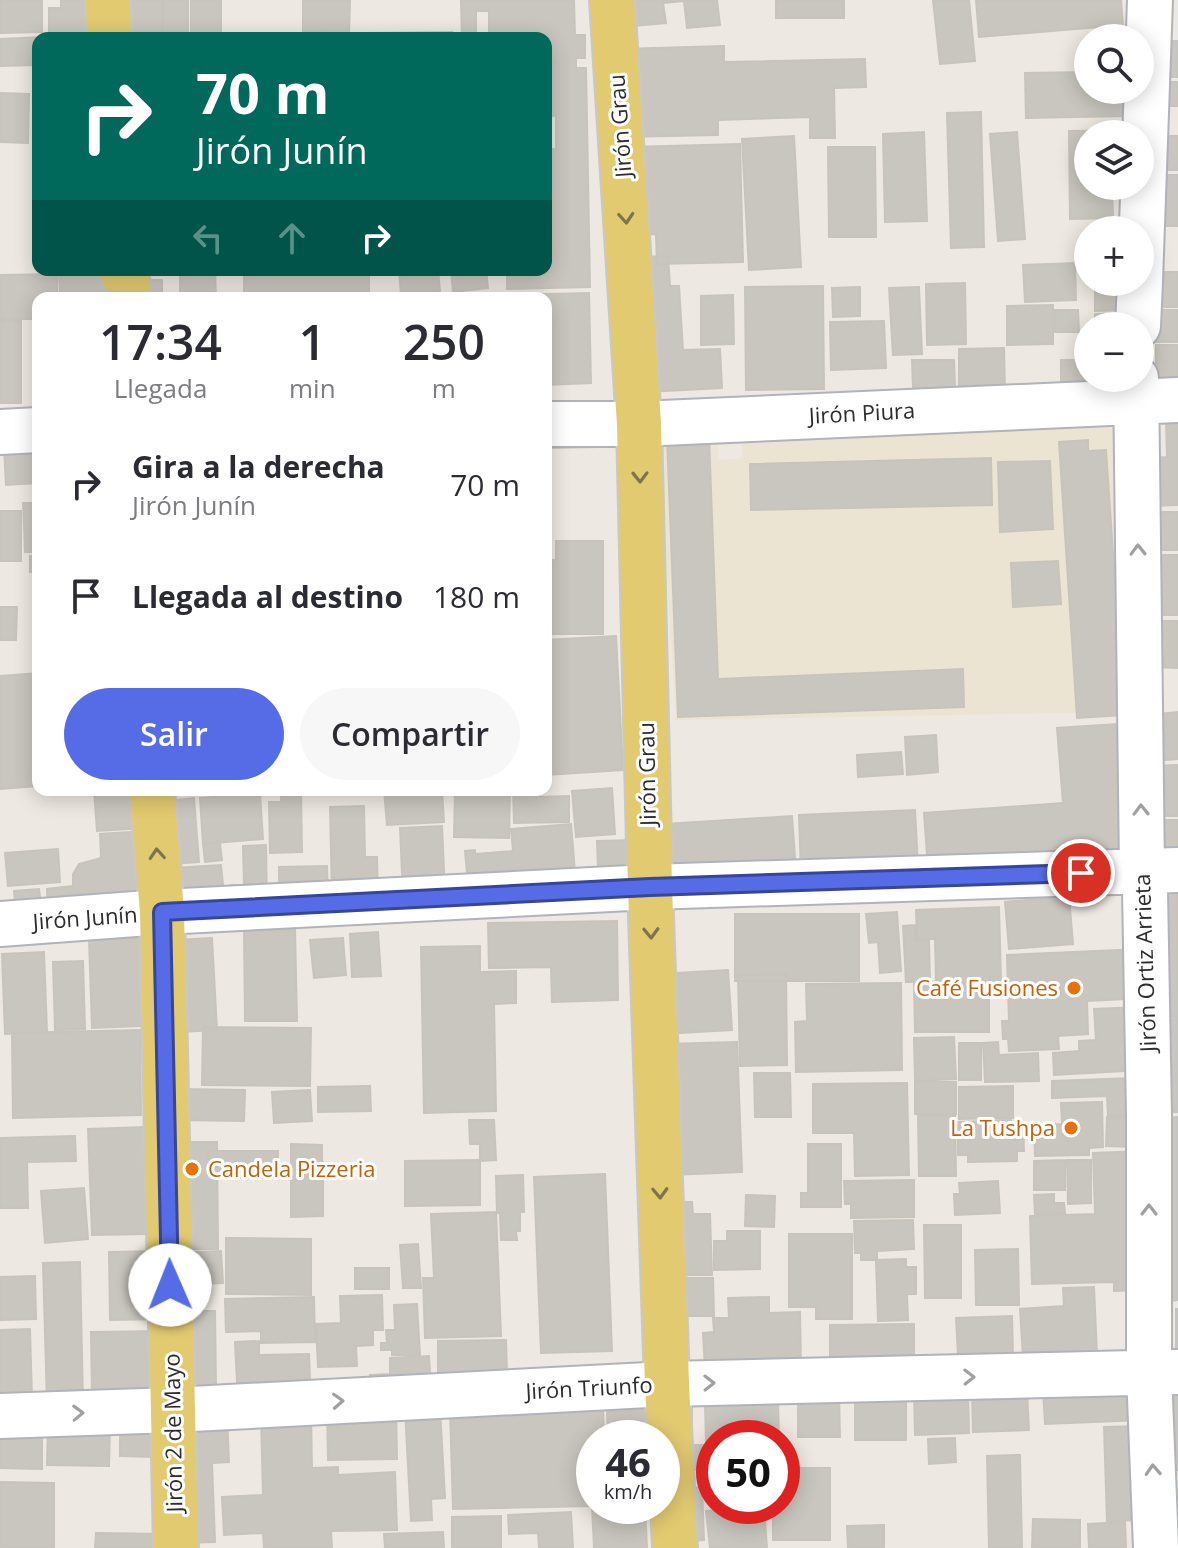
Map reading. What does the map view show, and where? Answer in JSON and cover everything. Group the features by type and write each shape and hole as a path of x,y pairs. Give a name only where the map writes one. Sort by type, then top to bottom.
{"main road":[{"path":"108,0 109,32"},
{"name":"Jirón Grau","path":"612,0 639,424 650,887 675,1548"},
{"name":"Jirón 2 de Mayo","path":"152,796 162,912 176,1548"}],"street":[{"path":"1142,216 1150,0"},
{"name":"Jirón Piura","path":"552,424 639,424 1150,393"},
{"name":"Jirón Ortiz Arrieta","path":"1150,393 1160,870 1145,890 1149,1115 1164,1372 1156,1548"},
{"path":"0,432 32,430"},
{"name":"Jirón Junín","path":"0,924 162,912 650,887 1160,870"},
{"name":"Jirón Triunfo","path":"0,1416 667,1384 1164,1372"}],"shaded area":[{"path":"1103,419 1126,447 1119,712 676,720 658,440 718,442 719,460 743,458 741,440"}],"building":[{"path":"0,0 42,0 42,32 0,33"},
{"path":"61,0 92,0 92,32 49,32 49,8 61,8"},
{"path":"127,0 162,0 162,31 127,32"},
{"path":"163,0 188,0 188,32 163,32"},
{"path":"191,0 221,0 221,32 191,32"},
{"path":"303,0 350,1 349,32 303,32"},
{"path":"461,0 574,0 575,35 585,35 585,58 576,58 576,68 586,68 590,287 507,289 507,276 552,276 552,149 556,149 556,116 552,116 552,32 489,32 489,11 476,11 476,32 462,32"},
{"path":"619,0 717,0 720,25 687,28 684,1 663,3 666,23 622,27"},
{"path":"776,0 844,0 844,18 776,18"},
{"path":"933,0 969,0 975,61 940,64"},
{"path":"976,0 1121,0 1123,24 1074,24 1074,29 979,37"},
{"path":"32,38 32,65 0,66 0,39"},
{"path":"1164,41 1178,41 1178,77 1164,77"},
{"path":"724,46 724,62 865,59 866,87 834,88 835,138 810,138 810,117 718,120 718,135 623,137 621,49"},
{"path":"1074,72 1074,104 1125,104 1125,116 1026,118 1025,73"},
{"path":"1160,82 1178,82 1178,106 1160,106"},
{"path":"0,93 29,94 28,143 0,142"},
{"path":"981,112 984,247 951,248 947,113"},
{"path":"1069,131 1074,131 1074,200 1112,200 1113,216 1074,216 1070,219"},
{"path":"924,132 927,221 885,222 883,134"},
{"path":"1017,132 1025,239 998,241 990,134"},
{"path":"794,136 801,267 749,270 742,139"},
{"path":"1161,136 1178,136 1178,170 1161,170"},
{"path":"740,144 743,262 657,264 656,234 631,235 630,147"},
{"path":"828,147 875,147 876,237 829,237"},
{"path":"1159,175 1178,175 1178,226 1159,226"},
{"path":"668,256 670,286 679,286 683,350 720,349 722,388 647,392 640,257"},
{"path":"1074,263 1076,300 1025,302 1023,265"},
{"path":"1156,272 1178,272 1178,307 1156,307"},
{"path":"0,275 57,276 57,292 32,292 32,319 0,319"},
{"path":"59,276 105,276 106,292 60,292"},
{"path":"180,276 215,276 216,292 180,292"},
{"path":"244,276 369,276 369,292 244,292"},
{"path":"399,276 439,276 440,291 401,292"},
{"path":"452,276 487,276 488,288 453,292"},
{"path":"139,280 162,280 162,292 139,292"},
{"path":"965,283 966,344 927,345 926,284"},
{"path":"823,286 824,389 746,390 745,287"},
{"path":"860,287 860,316 833,317 832,288"},
{"path":"919,287 922,354 893,355 889,288"},
{"path":"589,293 591,383 552,385 552,294"},
{"path":"733,295 734,344 701,345 701,296"},
{"path":"1095,296 1132,296 1132,310 1095,311"},
{"path":"1053,305 1053,344 1007,345 1007,306"},
{"path":"1055,310 1078,310 1074,312 1074,332 1055,332"},
{"path":"1156,310 1178,310 1178,342 1156,342"},
{"path":"0,321 21,321 21,403 0,403"},
{"path":"884,321 886,368 831,370 830,322"},
{"path":"1156,345 1178,345 1178,383 1156,383"},
{"path":"1004,348 1005,389 959,390 959,349"},
{"path":"912,360 954,360 955,387 913,388"},
{"path":"1061,360 1074,360 1074,381 1061,381"},
{"path":"1166,420 1178,420 1178,505 1149,506 1147,458 1167,457"},
{"path":"598,428 598,447 552,448 552,429"},
{"path":"709,436 718,679 963,669 964,707 678,717 667,438"},
{"path":"1088,440 1088,451 1106,450 1124,715 1077,718 1059,442"},
{"path":"32,446 32,483 6,485 4,447"},
{"path":"991,458 992,505 751,510 750,464"},
{"path":"1050,461 1053,529 1000,532 998,462"},
{"path":"23,503 32,503 32,552 25,552"},
{"path":"0,511 21,511 21,561 0,561"},
{"path":"1154,512 1178,512 1178,550 1154,550"},
{"path":"556,541 603,541 603,634 552,634 552,560 556,560"},
{"path":"1158,555 1178,555 1178,615 1159,615"},
{"path":"1058,561 1061,604 1013,607 1011,563"},
{"path":"0,607 17,607 16,640 0,640"},
{"path":"1155,621 1178,621 1178,668 1154,667"},
{"path":"616,636 623,770 552,775 552,640"},
{"path":"32,673 32,786 0,789 0,676"},
{"path":"1178,712 1178,759 1154,761 1149,715"},
{"path":"1117,724 1126,855 928,869 924,813 1063,803 1057,728"},
{"path":"936,735 938,772 907,775 905,737"},
{"path":"901,752 903,774 858,777 857,755"},
{"path":"1178,765 1178,816 1154,816 1152,766"},
{"path":"612,788 615,834 576,837 572,791"},
{"path":"94,796 141,796 144,828 97,831"},
{"path":"260,796 263,839 203,844 200,798"},
{"path":"281,796 301,796 302,852 270,853 269,802 281,802"},
{"path":"385,796 442,796 444,822 387,825"},
{"path":"455,796 510,796 509,838 454,837"},
{"path":"513,796 569,796 569,822 514,823"},
{"path":"194,798 199,862 170,864 165,801"},
{"path":"364,806 365,857 377,857 378,894 332,895 330,807"},
{"path":"915,810 918,866 801,871 799,815"},
{"path":"792,816 796,872 669,880 666,824"},
{"path":"1155,820 1178,820 1178,850 1156,851"},
{"path":"571,824 576,884 469,894 465,851 475,850 475,854 513,851 511,829"},
{"path":"442,826 445,893 403,895 400,828"},
{"path":"145,831 146,900 48,912 47,889 73,886 73,874 79,864 101,858 100,834"},
{"path":"635,840 637,884 584,886 583,868 598,867 597,841"},
{"path":"220,843 222,860 205,862 203,844"},
{"path":"266,845 267,903 232,904 231,885 244,885 243,846"},
{"path":"58,849 60,882 8,886 5,853"},
{"path":"221,865 225,904 178,908 174,868"},
{"path":"327,866 328,898 279,898 279,867"},
{"path":"39,889 42,913 16,915 14,891"},
{"path":"1177,890 1178,1017 1151,1017 1149,891"},
{"path":"1069,896 1073,944 1009,949 1005,902"},
{"path":"999,907 1001,981 936,983 935,939 917,939 916,910"},
{"path":"897,912 901,971 880,973 878,942 869,943 866,914"},
{"path":"735,914 859,914 859,981 735,981"},
{"path":"617,921 618,1000 552,1002 551,967 489,968 488,923"},
{"path":"915,925 915,941 929,940 930,981 906,982 903,926"},
{"path":"295,929 297,1021 245,1021 244,930"},
{"path":"378,932 381,976 352,977 350,934"},
{"path":"161,937 164,1025 92,1028 89,939"},
{"path":"212,938 217,1030 180,1032 175,940"},
{"path":"343,938 346,975 314,978 310,940"},
{"path":"480,946 480,972 516,971 516,1003 494,1004 496,1111 424,1113 421,947"},
{"path":"1142,949 1144,998 1087,1001 1088,1034 1058,1036 1059,1049 1009,1051 1008,1039 1003,1039 1002,1021 1009,1021 1007,955"},
{"path":"44,952 47,1032 5,1034 2,954"},
{"path":"83,961 85,1029 55,1030 53,962"},
{"path":"728,970 732,1030 663,1034 659,974"},
{"path":"786,974 787,1065 740,1066 738,975"},
{"path":"989,981 989,1032 915,1032 914,982"},
{"path":"901,983 902,1070 796,1072 795,1022 807,1021 806,984"},
{"path":"1139,1007 1142,1070 1054,1075 1053,1053 1079,1051 1079,1041 1096,1040 1094,1009"},
{"path":"1178,1019 1178,1112 1160,1113 1156,1020"},
{"path":"203,1027 311,1028 310,1086 202,1085"},
{"path":"140,1030 141,1115 13,1118 12,1033"},
{"path":"954,1037 956,1079 915,1081 914,1038"},
{"path":"737,1042 742,1172 670,1175 665,1044"},
{"path":"998,1042 999,1055 1038,1053 1039,1081 985,1082 983,1043"},
{"path":"959,1043 981,1043 981,1080 959,1080"},
{"path":"754,1073 790,1073 791,1117 755,1117"},
{"path":"1133,1078 1134,1115 1108,1116 1107,1096 1052,1098 1052,1081"},
{"path":"915,1082 956,1082 956,1114 915,1114"},
{"path":"907,1083 909,1175 855,1176 854,1133 813,1133 813,1084"},
{"path":"370,1086 371,1111 318,1112 318,1087"},
{"path":"1013,1086 1013,1118 959,1119 959,1087"},
{"path":"178,1089 245,1090 244,1121 177,1120"},
{"path":"310,1090 312,1121 274,1123 272,1092"},
{"path":"1102,1102 1103,1147 1089,1148 1089,1155 1035,1156 1034,1125 1062,1124 1061,1103"},
{"path":"955,1115 956,1176 919,1176 918,1116"},
{"path":"1107,1117 1139,1118 1137,1147 1106,1146"},
{"path":"1178,1117 1178,1300 1170,1301 1163,1118"},
{"path":"469,1120 494,1120 496,1160 480,1161 480,1144 470,1144"},
{"path":"1011,1120 1011,1124 1023,1124 1024,1151 1017,1151 1017,1161 968,1162 968,1155 958,1155 958,1122"},
{"path":"146,1127 149,1234 92,1235 88,1129"},
{"path":"75,1136 76,1161 27,1162 28,1208 0,1208 0,1138"},
{"path":"178,1142 217,1142 218,1249 180,1249"},
{"path":"291,1144 322,1145 322,1162 291,1161"},
{"path":"808,1144 841,1144 841,1207 801,1207 801,1193 808,1193"},
{"path":"208,1151 278,1151 278,1178 208,1178"},
{"path":"1141,1151 1144,1290 1114,1291 1114,1282 1032,1284 1030,1216 1095,1214 1093,1153"},
{"path":"480,1160 480,1205 405,1206 405,1161"},
{"path":"1065,1160 1065,1190 1034,1190 1034,1161"},
{"path":"1067,1160 1091,1160 1091,1203 1068,1204"},
{"path":"291,1162 323,1162 323,1216 291,1217"},
{"path":"605,1174 612,1351 541,1353 534,1177"},
{"path":"523,1175 524,1212 520,1212 517,1240 501,1240 496,1176"},
{"path":"914,1180 914,1217 851,1218 851,1204 845,1204 844,1181"},
{"path":"998,1181 1000,1213 955,1215 954,1194 960,1194 959,1183"},
{"path":"84,1188 88,1239 45,1243 41,1191"},
{"path":"1054,1194 1054,1203 1064,1203 1065,1213 1035,1214 1034,1195"},
{"path":"746,1195 775,1196 774,1227 745,1226"},
{"path":"679,1202 692,1202 693,1214 710,1214 712,1275 680,1275"},
{"path":"496,1212 501,1336 425,1338 423,1278 434,1278 431,1214"},
{"path":"913,1220 914,1249 877,1251 877,1260 861,1260 861,1253 855,1253 854,1221"},
{"path":"924,1225 961,1225 961,1298 925,1298"},
{"path":"727,1231 760,1231 760,1269 714,1270 714,1241 727,1241"},
{"path":"789,1234 852,1234 852,1319 816,1319 816,1307 789,1307"},
{"path":"226,1238 311,1239 311,1295 226,1294"},
{"path":"418,1244 421,1288 403,1288 400,1245"},
{"path":"1018,1249 1019,1305 976,1305 975,1250"},
{"path":"162,1251 163,1319 110,1320 109,1252"},
{"path":"221,1251 223,1283 200,1284 202,1309 176,1310 173,1253"},
{"path":"906,1259 906,1267 916,1267 916,1294 907,1294 908,1320 878,1321 876,1260"},
{"path":"80,1262 83,1403 47,1404 43,1263"},
{"path":"355,1268 389,1268 389,1289 355,1289"},
{"path":"35,1276 36,1319 0,1320 0,1277"},
{"path":"682,1278 713,1278 714,1316 683,1316"},
{"path":"1094,1287 1097,1354 1023,1357 1020,1309 1064,1306 1063,1288"},
{"path":"382,1295 383,1330 373,1330 373,1345 356,1346 357,1366 318,1367 316,1324 341,1323 340,1296"},
{"path":"314,1297 315,1342 261,1343 261,1331 226,1332 225,1299"},
{"path":"769,1297 769,1313 800,1312 801,1369 705,1370 703,1333 714,1332 713,1318 729,1318 728,1298"},
{"path":"417,1304 420,1355 392,1355 392,1350 381,1350 381,1343 387,1343 386,1330 395,1330 394,1305"},
{"path":"1178,1309 1178,1352 1176,1352"},
{"path":"184,1311 215,1311 216,1386 185,1386"},
{"path":"1012,1316 1013,1354 958,1356 956,1318"},
{"path":"914,1324 914,1360 830,1360 830,1325"},
{"path":"30,1329 32,1399 0,1399 0,1330"},
{"path":"165,1331 166,1394 92,1395 91,1332"},
{"path":"506,1340 507,1374 438,1375 438,1341"},
{"path":"259,1341 259,1355 309,1354 310,1381 238,1402 235,1342"},
{"path":"429,1356 431,1389 371,1392 370,1375 390,1374 390,1358"},
{"path":"1178,1380 1178,1470 1159,1470 1158,1381"},
{"path":"1142,1385 1143,1420 1045,1424 1043,1390"},
{"path":"968,1391 969,1433 915,1435 914,1392"},
{"path":"1027,1391 1029,1430 973,1432 972,1392"},
{"path":"839,1395 840,1437 800,1437 798,1396"},
{"path":"855,1400 906,1400 906,1440 855,1440"},
{"path":"778,1403 778,1420 705,1420 705,1405"},
{"path":"396,1405 397,1459 328,1460 327,1406"},
{"path":"663,1405 692,1405 692,1445 696,1445 696,1470 680,1470 680,1420 663,1420"},
{"path":"603,1406 603,1420 576,1420 576,1506 453,1509 450,1410"},
{"path":"440,1408 445,1498 431,1499 432,1520 411,1521 405,1410"},
{"path":"644,1410 645,1420 607,1420 607,1412"},
{"path":"311,1414 312,1468 338,1467 338,1475 395,1472 397,1530 331,1531 332,1548 264,1548 263,1533 224,1535 222,1497 263,1495 261,1415"},
{"path":"227,1416 229,1462 212,1463 215,1542 181,1543 176,1418"},
{"path":"120,1421 155,1421 154,1457 120,1456"},
{"path":"48,1424 110,1424 109,1466 47,1465"},
{"path":"1140,1426 1142,1520 1107,1521 1104,1427"},
{"path":"0,1430 42,1430 42,1469 0,1468"},
{"path":"955,1438 956,1462 929,1464 928,1439"},
{"path":"1020,1455 1022,1548 989,1548 987,1456"},
{"path":"800,1468 830,1468 830,1540 773,1540 773,1524 800,1524"},
{"path":"0,1482 54,1483 54,1548 0,1548"},
{"path":"690,1488 696,1488 696,1524 703,1524 704,1540 669,1542 676,1524 680,1524 680,1514"},
{"path":"571,1512 573,1548 539,1548 538,1533 509,1534 508,1515"},
{"path":"501,1516 501,1548 452,1548 452,1517"},
{"path":"1033,1519 1080,1520 1080,1548 1032,1548"},
{"path":"1125,1522 1126,1548 1089,1548 1088,1524"},
{"path":"593,1524 646,1524 647,1548 594,1548"},
{"path":"707,1524 765,1524 767,1548 710,1548"},
{"path":"884,1525 884,1548 848,1548 847,1526"},
{"path":"443,1532 444,1548 385,1548 384,1534"},
{"path":"96,1533 164,1534 164,1548 95,1548"}],"place":[{"name":"Café Fusiones","path":"1074,988"},
{"name":"La Tushpa","path":"1071,1128"},
{"name":"Candela Pizzeria","path":"192,1169"}],"route":[{"path":"170,1285 162,912 650,887 1081,873"}]}
